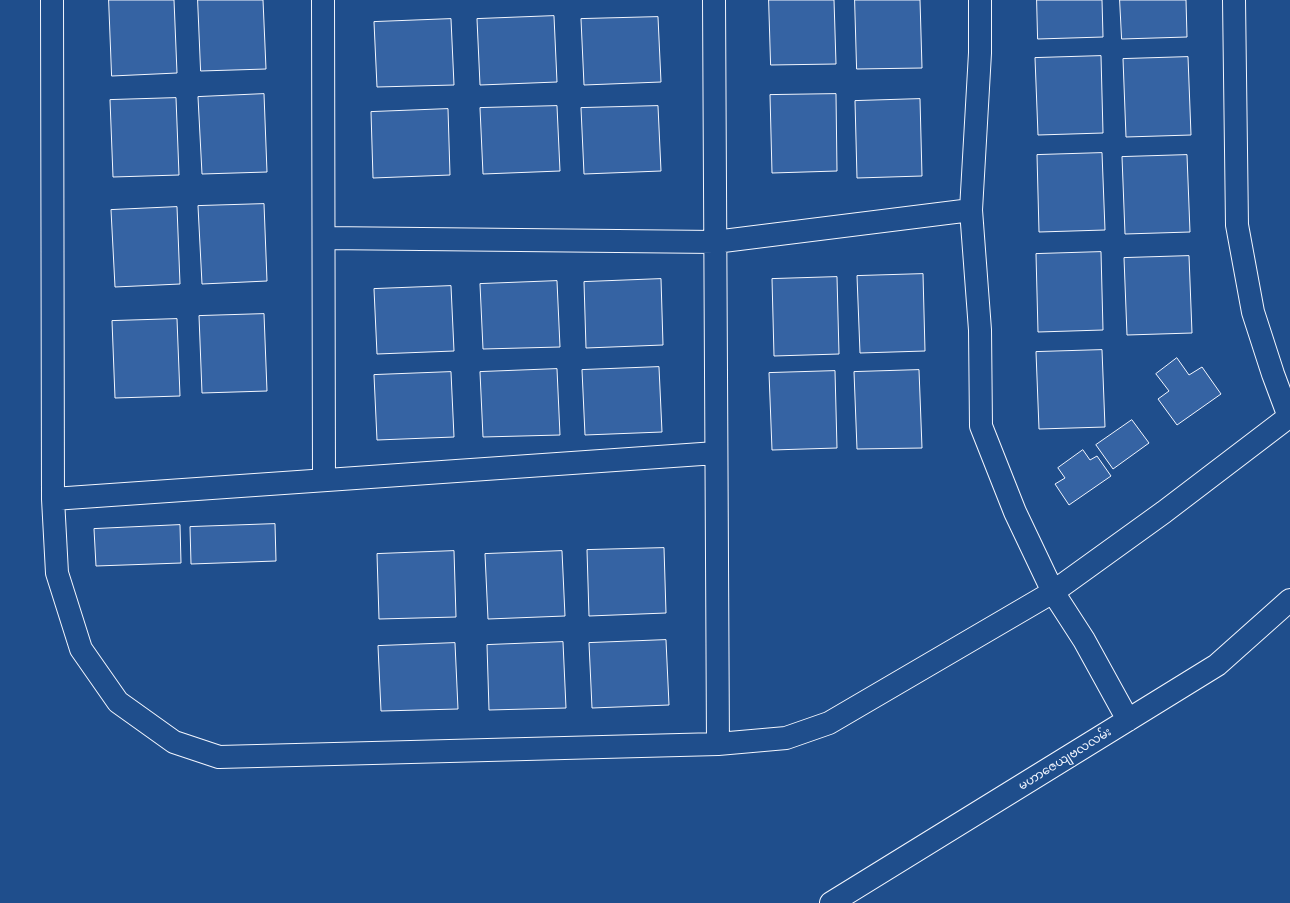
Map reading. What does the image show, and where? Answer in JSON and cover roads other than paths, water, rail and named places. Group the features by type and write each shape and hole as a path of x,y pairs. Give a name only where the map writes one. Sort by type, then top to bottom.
{"street":[{"path":"52,0 53,499 57,573 82,649 118,702 174,742 219,757 718,744 786,738 829,723 1053,592 1164,512 1290,417 1273,374 1253,312 1236,225 1234,0"},
{"path":"323,0 324,480"},
{"path":"714,0 718,744"},
{"path":"980,0 980,53 971,210 980,330 981,426 1015,512 1053,592 1084,640 1128,720"},
{"path":"324,238 715,242 971,210"},
{"path":"53,499 716,453"},
{"name":"မဟာဇေယျဗလလမ်း","path":"831,903 1217,665 1290,600"}]}
